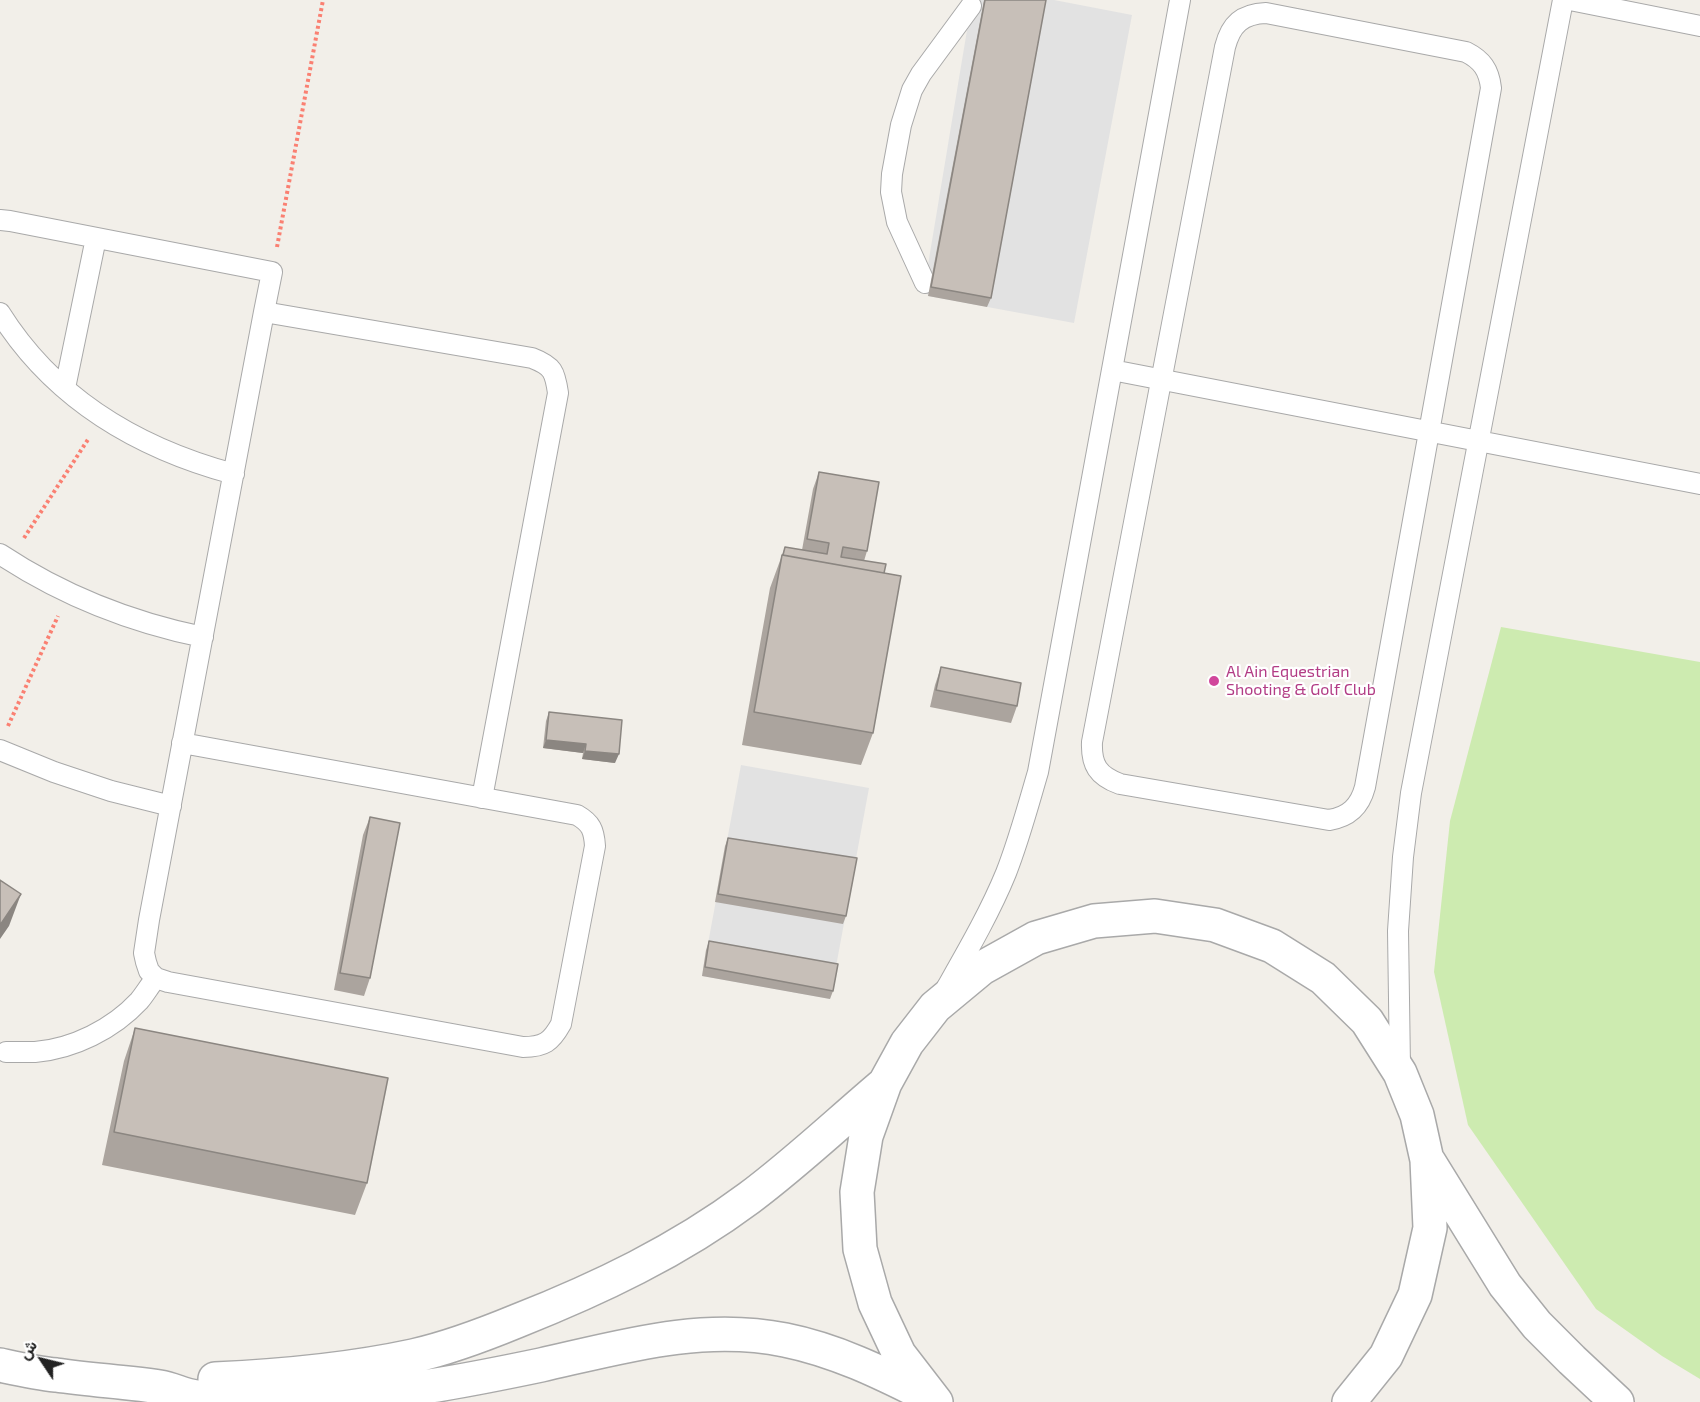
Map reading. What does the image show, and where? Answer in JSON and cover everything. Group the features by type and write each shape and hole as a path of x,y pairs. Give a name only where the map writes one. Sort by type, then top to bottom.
{"street":[{"path":"935,1401 899,1354 874,1304 860,1249 857,1192 866,1136 885,1083 907,1043 935,1007 982,968 1036,938 1094,921 1155,916 1215,925 1281,951 1323,978 1367,1021 1400,1072 1417,1115 1427,1160 1430,1228 1415,1294 1386,1356 1348,1402"},
{"path":"164,1388 187,1380 309,1373 415,1355 458,1344 548,1309 628,1273 714,1222 782,1172 885,1083"},
{"path":"1427,1160 1505,1285 1537,1325 1617,1402"},
{"path":"0,1365 55,1375 164,1388 195,1397 308,1399 380,1394 504,1373 677,1336 745,1335 820,1348 851,1359 935,1401"}],"lane":[{"path":"935,1007 973,942 1001,883 1024,821 1038,772 1180,0"},
{"path":"1400,1072 1398,931 1403,857 1411,793 1563,0"},
{"path":"1570,0 1640,7 1700,26"},
{"path":"925,283 897,222 891,192 892,174 901,125 912,90 921,74 971,6"},
{"path":"1266,13 1466,52 1477,57 1489,76 1491,88 1429,431 1365,788 1356,808 1347,815 1329,820 1108,780 1095,764 1092,742 1228,34 1236,23 1246,16 1266,13"},
{"path":"0,220 272,272 182,743 149,920 144,953 149,971 156,978 168,982 523,1047 536,1047 546,1043 554,1036 561,1024 595,846 591,826 584,819 577,815 182,743"},
{"path":"65,388 96,238"},
{"path":"264,312 532,358 552,368 558,393 482,798"},
{"path":"0,313 32,355 65,388 102,418 165,452 234,474"},
{"path":"1112,370 1700,484"},
{"path":"5,557 38,578 68,593 134,620 203,637"},
{"path":"2,741 54,772 111,791 171,806"},
{"path":"6,1052 45,1050 92,1036 116,1021 138,1001 156,978"}],"path":[{"path":"272,272 323,0"},
{"path":"5,557 102,418"},
{"path":"2,741 68,593"}],"green space":[{"path":"1501,627 1700,662 1700,1379 1662,1356 1596,1309 1468,1125 1434,972 1450,821"}],"shaded area":[{"path":"972,0 1054,0 1132,15 1074,323 928,296 925,283"},
{"path":"741,765 869,788 830,999 702,976"}],"building":[{"path":"985,0 1046,0 991,298 931,287"},
{"path":"819,472 879,482 867,551 843,547 841,557 886,564 884,573 783,555 785,547 827,554 829,543 807,539"},
{"path":"782,555 901,576 873,733 754,712"},
{"path":"941,667 1021,683 1017,706 936,690"},
{"path":"549,712 622,720 619,754 585,751 586,744 546,740"},
{"path":"370,817 400,823 370,978 340,973"},
{"path":"728,838 857,858 846,916 718,894"},
{"path":"0,880 21,894 0,925"},
{"path":"709,941 838,964 833,991 705,967"},
{"path":"135,1028 388,1078 367,1183 114,1132"}],"place":[{"name":"Al Ain Equestrian Shooting & Golf Club","path":"1214,681"}]}
